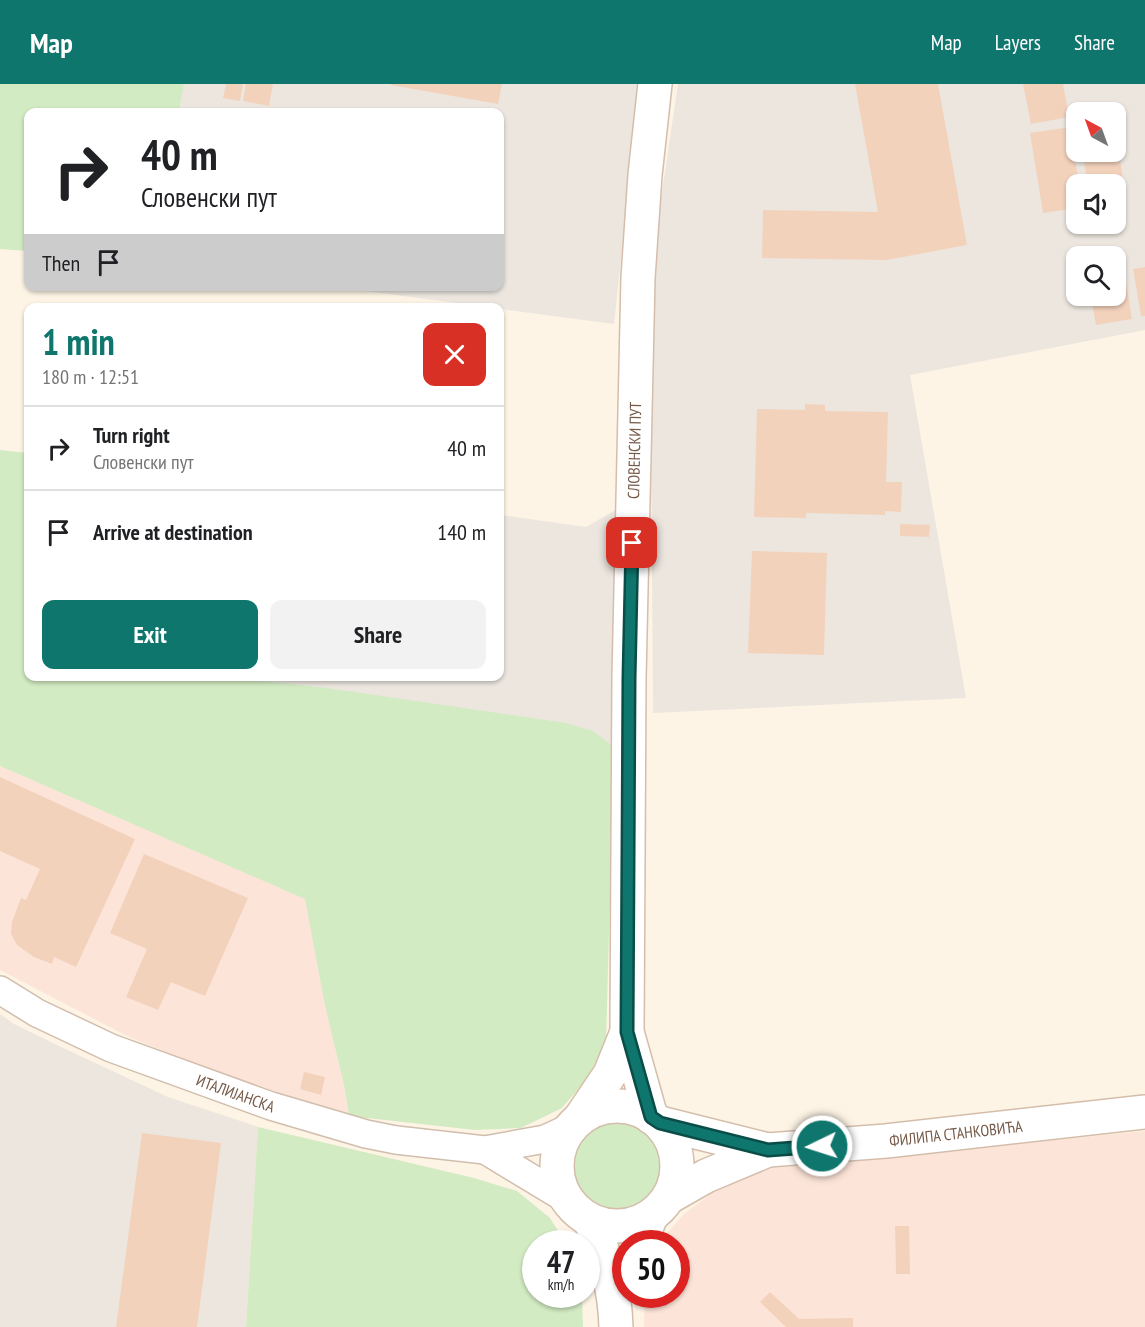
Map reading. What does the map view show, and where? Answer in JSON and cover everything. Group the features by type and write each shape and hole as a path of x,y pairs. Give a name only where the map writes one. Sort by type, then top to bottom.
{"main road":[{"name":"СЛОВЕНСКИ ПУТ","path":"655,84 645,175 638,278 629,678 627,1032 656,1120"},
{"name":"СЛОВЕНСКИ ПУТ","path":"576,1122 610,1074 627,1032"},
{"path":"616,1105 640,1110 656,1120 668,1134 674,1146 677,1172 674,1185 653,1219 621,1226 602,1225 590,1221 577,1212 566,1199 556,1175 556,1162 561,1143 576,1122 592,1111 616,1105"},
{"name":"ФИЛИПА СТАНКОВИЋА","path":"653,1219 706,1176 768,1150 886,1141 1145,1112"},
{"name":"ФИЛИПА СТАНКОВИЋА","path":"656,1120 768,1150"},
{"path":"590,1221 603,1250 616,1318"}],"street":[{"name":"ИТАЛИЈАНСКА","path":"0,990 37,1013 111,1048 282,1110 386,1138 485,1150 544,1139 576,1122"},
{"name":"ИТАЛИЈАНСКА","path":"485,1150 566,1199"}],"shaded area":[{"path":"184,84 640,84 614,324 504,309 504,303 456,303 366,291 504,291 504,108 180,108"},
{"path":"678,84 1145,84 1145,330 910,375 966,698 653,713 650,273"},
{"path":"617,509 614,747 262,681 504,681 504,516 586,527"},
{"path":"0,766 306,899 325,1006 349,1116 204,1068 127,1036 0,970"},
{"path":"0,1014 14,1024 168,1097 258,1127 246,1327 0,1327"},
{"path":"1145,1131 1145,1327 644,1327 645,1308 690,1308 690,1230 670,1230 684,1214 715,1191 772,1168"}],"green space":[{"path":"0,84 184,84 180,108 24,108 24,251 0,249"},
{"path":"0,450 24,453 24,681 262,681 327,688 566,723 593,731 614,747 606,1043 586,1080 562,1108 521,1128 475,1130 349,1116 305,899 0,766"},
{"path":"617,1119 635,1122 650,1132 660,1147 663,1165 660,1183 650,1198 635,1208 617,1211 599,1208 584,1198 574,1183 571,1165 574,1147 584,1132 599,1122"},
{"path":"258,1127 474,1178 517,1191 550,1218 558,1230 522,1230 522,1308 582,1308 583,1327 246,1327"}],"building":[{"path":"226,84 243,84 240,101 223,98"},
{"path":"246,84 273,84 269,106 243,101"},
{"path":"391,84 502,84 498,104"},
{"path":"855,84 938,84 967,245 887,260 762,258 763,210 878,212"},
{"path":"1023,84 1063,84 1066,118 1031,124"},
{"path":"1066,128 1066,162 1076,162 1077,174 1066,174 1066,210 1043,213 1030,133"},
{"path":"1084,162 1120,162 1122,174 1086,174"},
{"path":"1145,267 1145,316 1141,316 1133,269"},
{"path":"1126,283 1132,319 1096,325 1093,306 1126,306"},
{"path":"805,404 825,405 825,411 888,412 886,482 902,482 901,512 885,511 885,515 806,513 806,518 754,517 757,409 805,410"},
{"path":"900,524 930,525 929,537 900,536"},
{"path":"752,551 827,553 824,655 748,653"},
{"path":"0,777 135,839 76,967 54,957 52,964 34,957 17,945 11,934 12,922 21,898 26,900 40,869 0,851"},
{"path":"144,854 248,898 205,996 171,982 158,1010 126,997 147,949 110,933"},
{"path":"304,1072 325,1077 321,1095 300,1089"},
{"path":"142,1133 221,1143 197,1327 116,1327"},
{"path":"895,1226 909,1226 910,1274 896,1274"},
{"path":"770,1292 799,1319 853,1318 853,1327 786,1327 760,1302"}],"route":[{"path":"632,543 627,1032 651,1117 660,1123 768,1150 822,1146"}]}
